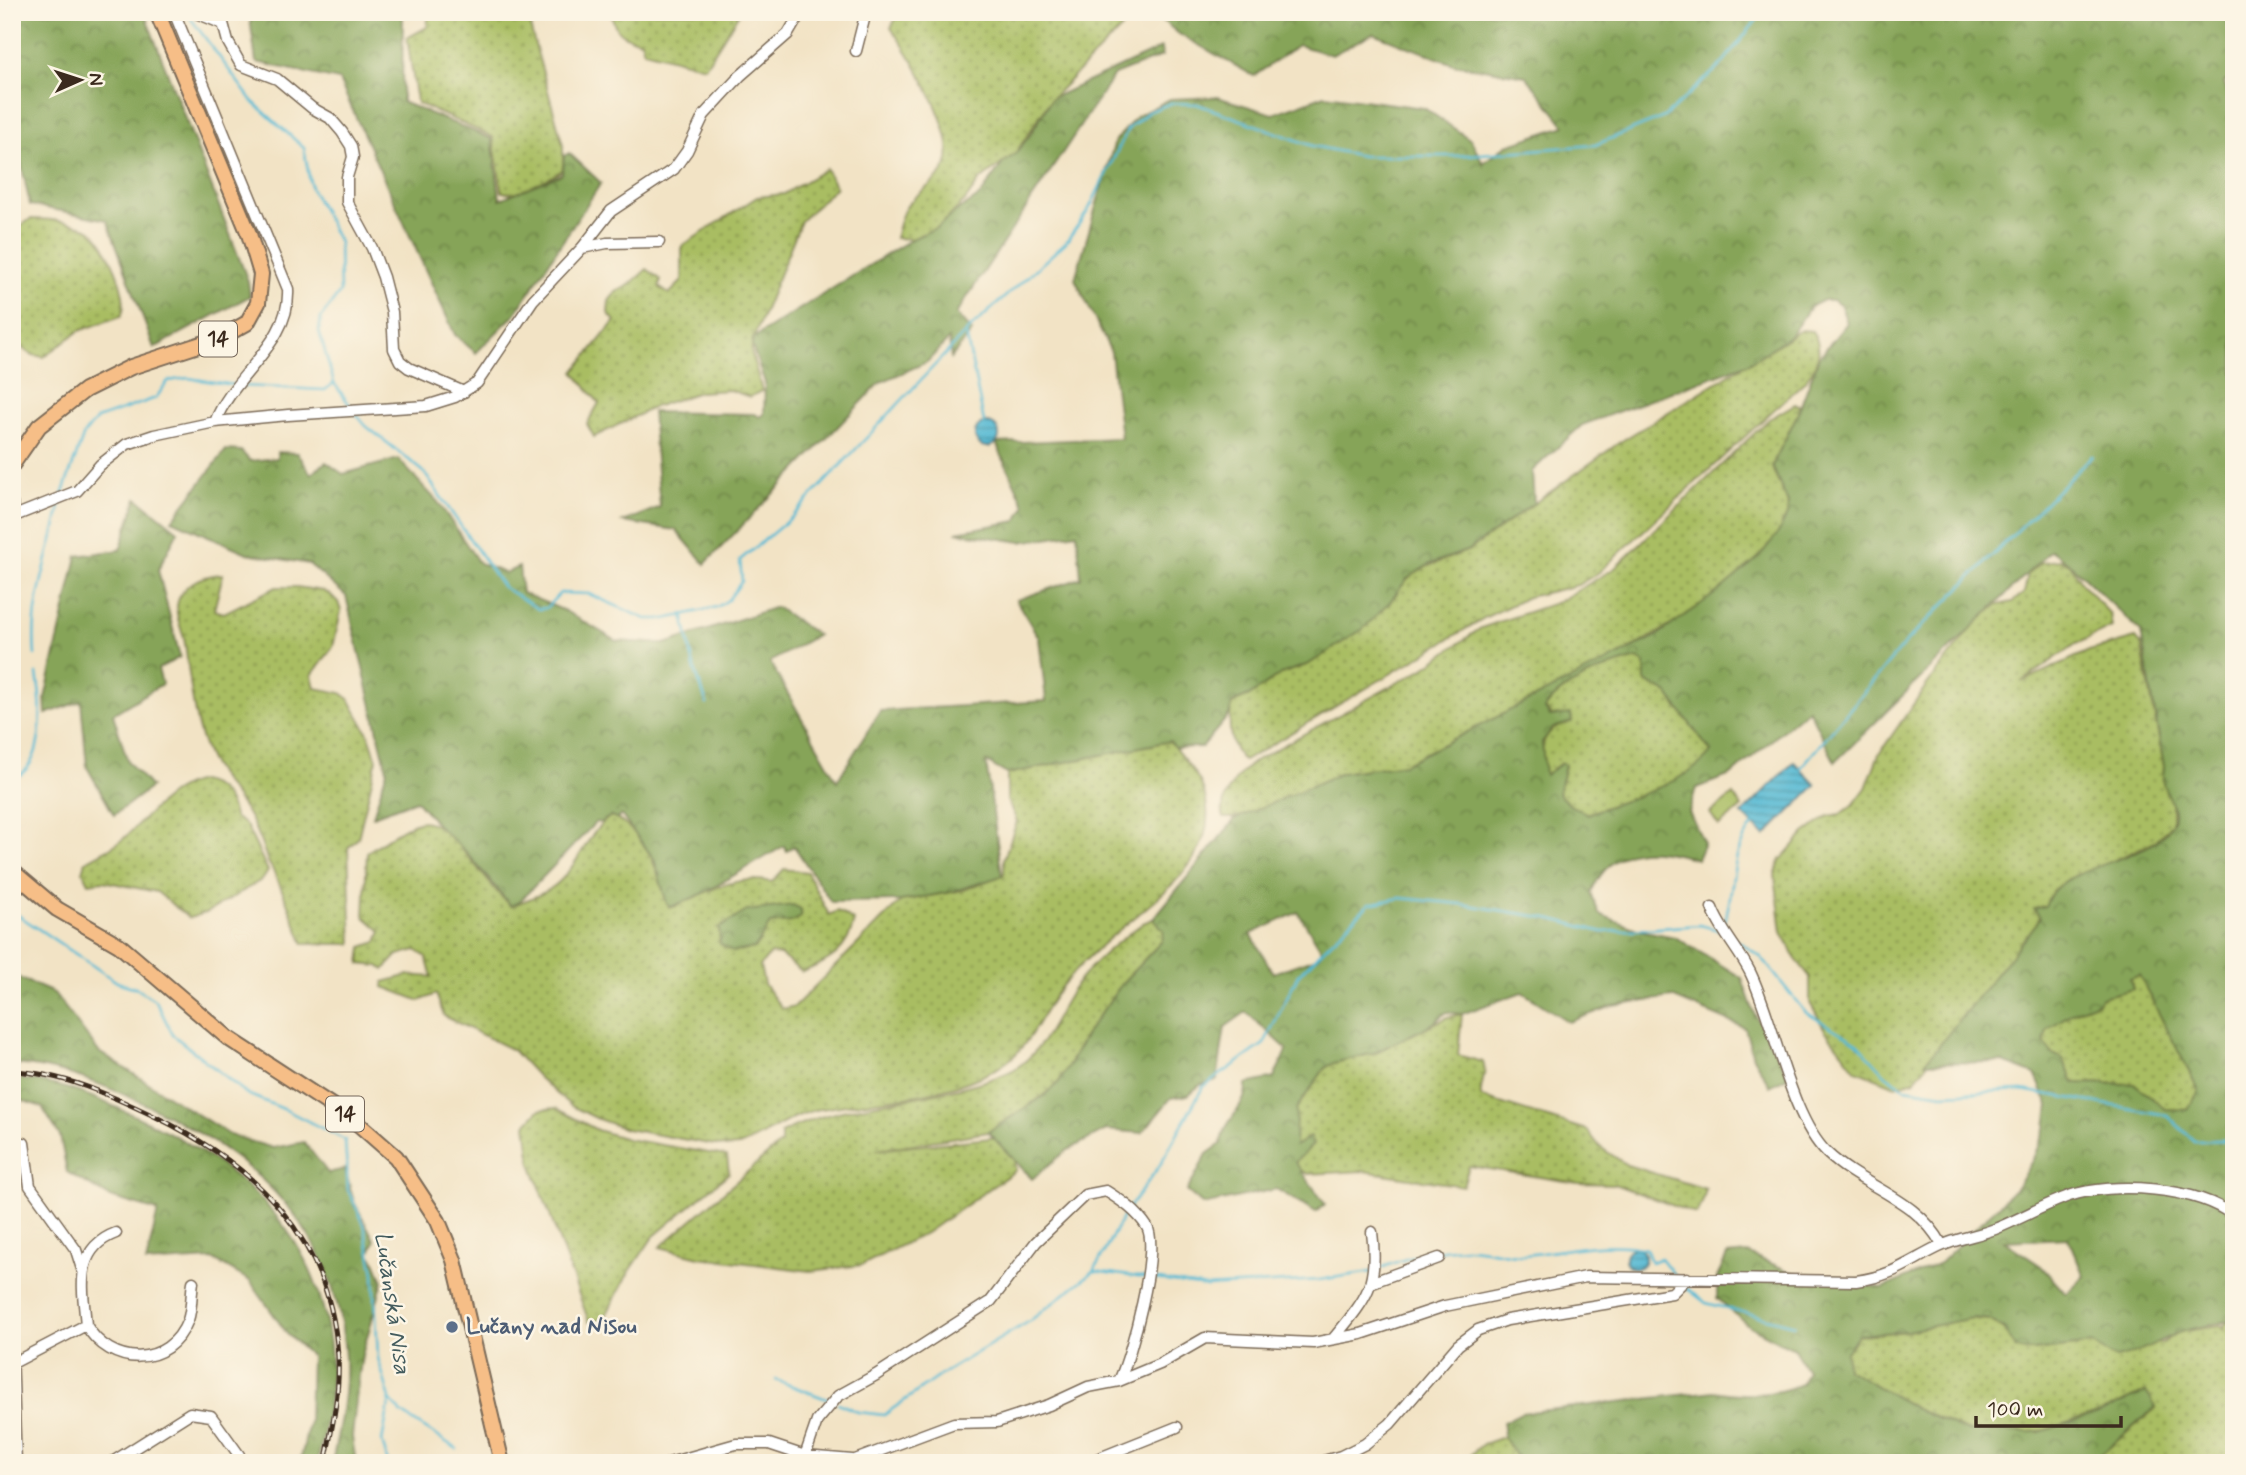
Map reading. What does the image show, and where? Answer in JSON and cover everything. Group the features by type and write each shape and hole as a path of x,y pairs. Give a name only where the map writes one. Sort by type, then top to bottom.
{"main road":[{"name":"14","path":"12,465 39,426 85,390 131,367 220,338 247,323 258,303 261,274 253,245 157,12"},
{"name":"14","path":"12,872 57,909 119,946 228,1038 355,1121 396,1157 438,1221 454,1260 502,1463"}],"street":[{"path":"174,12 288,289 289,307 282,324 271,344 242,376 215,422"},
{"path":"194,12 220,18 241,65 277,79 291,93 330,118 351,146 353,157 347,177 347,202 383,277 392,312 394,349 400,361 409,368 464,392"},
{"path":"12,503 13,516 61,500 77,491 100,465 127,444 154,435 215,422 426,406 464,392 477,383 533,300 582,248 611,211 674,169 687,151 704,115 740,76 788,34 801,12"},
{"path":"856,51 866,12"},
{"path":"582,248 607,243 659,242"},
{"path":"1712,908 1750,973 1808,1128 1826,1152 1916,1212 1942,1245"},
{"path":"24,1143 30,1186 76,1250 82,1269 86,1325 96,1342 119,1355 138,1358 173,1342 188,1320 193,1282"},
{"path":"669,1463 736,1444 769,1444 805,1459 850,1461 954,1423 997,1422 1049,1405 1088,1387 1119,1381 1160,1364 1205,1338 1312,1343 1361,1334 1445,1306 1586,1277 1856,1281 1885,1277 1942,1245 1993,1230 2071,1195 2129,1188 2171,1191 2218,1204 2234,1216"},
{"path":"805,1459 827,1405 991,1301 1036,1242 1085,1195 1106,1191 1129,1206 1148,1229 1151,1250 1130,1358 1119,1381"},
{"path":"1332,1339 1360,1306 1373,1282 1372,1232"},
{"path":"82,1269 94,1248 106,1237 116,1233"},
{"path":"1373,1282 1438,1258"},
{"path":"1317,1463 1340,1457 1365,1444 1390,1424 1458,1345 1478,1330 1507,1320 1672,1293 1687,1278"},
{"path":"16,1463 13,1358 86,1325"},
{"path":"111,1463 190,1413 211,1416 239,1455"},
{"path":"1087,1463 1177,1427"}],"green space":[{"path":"12,12 144,12 248,281 250,296 154,348 107,220 30,205 12,121"},
{"path":"249,12 403,12 402,102 492,139 500,199 562,174 564,156 569,153 601,183 515,314 476,353 455,335 339,80 256,62"},
{"path":"429,12 532,12 531,30 563,145 563,170 525,190 502,192 493,137 417,103 407,38 427,27"},
{"path":"611,12 740,12 705,67 644,51 641,41 624,35 617,29"},
{"path":"899,12 1132,12 1132,18 1052,98 1015,154 980,180 965,201 938,227 916,239 895,238 906,207 944,170 948,156 947,139 932,97 891,28"},
{"path":"1152,12 2234,12 2234,74 2224,83 2234,108 2234,1318 2172,1335 2115,1358 2091,1344 2034,1351 2016,1349 2005,1330 1990,1320 1973,1318 1907,1331 1858,1335 1846,1352 1847,1369 1920,1411 1969,1432 2040,1432 2101,1412 2146,1392 2156,1407 2097,1458 2097,1463 1520,1463 1503,1437 1503,1422 1521,1413 1714,1391 1736,1394 1769,1393 1801,1384 1807,1371 1794,1349 1749,1326 1717,1298 1717,1278 1727,1255 1747,1253 1798,1275 1883,1288 1940,1263 2017,1187 2033,1159 2046,1127 2049,1105 2035,1074 2003,1062 1925,1063 2036,924 2040,917 2034,909 2045,906 2054,890 2069,879 2151,844 2164,835 2174,817 2173,806 2163,782 2164,766 2141,632 2070,564 2051,550 1835,762 1808,709 1731,775 1696,788 1689,812 1704,843 1697,859 1664,852 1635,852 1611,864 1591,892 1599,914 1639,930 1675,937 1742,978 1754,1013 1789,1076 1770,1086 1753,1057 1745,1028 1672,997 1613,1006 1569,1022 1522,992 1462,1014 1447,1012 1431,1025 1374,1053 1334,1063 1325,1068 1296,1109 1295,1146 1310,1137 1313,1145 1295,1162 1325,1204 1316,1212 1276,1189 1203,1205 1187,1191 1207,1154 1221,1144 1222,1136 1246,1093 1246,1084 1274,1078 1287,1049 1246,1012 1225,1027 1217,1080 1200,1085 1188,1095 1171,1098 1142,1133 1106,1130 1066,1151 1032,1179 988,1132 1042,1097 1059,1082 1088,1031 1124,981 1162,941 1164,930 1153,919 1235,819 1341,773 1404,764 1655,637 1716,593 1758,558 1778,533 1787,515 1788,503 1772,466 1798,413 1819,357 1847,323 1841,306 1833,300 1824,300 1810,307 1790,336 1749,363 1582,425 1532,471 1534,503 1469,550 1430,564 1407,579 1390,602 1363,629 1309,664 1281,674 1249,696 1232,703 1229,715 1202,747 1175,748 1170,741 1007,774 986,762 1002,876 951,892 901,901 831,902 794,846 787,851 784,846 702,894 671,907 667,904 654,859 621,815 617,819 611,816 600,823 596,822 518,903 511,906 467,853 439,827 416,800 373,816 387,770 346,596 309,564 247,553 172,520 226,450 241,451 250,461 277,458 277,452 297,453 311,474 326,462 343,474 398,459 438,502 479,563 505,573 519,567 522,593 565,611 617,641 665,644 776,607 817,635 770,662 837,781 880,711 1046,701 1039,638 1016,600 1081,578 1077,533 1021,542 956,532 1017,521 1025,506 996,443 1121,438 1111,352 1075,279 1115,141 1137,116 1170,99 1217,97 1273,114 1325,95 1424,108 1471,140 1483,163 1507,145 1565,126 1526,76 1453,64 1373,33 1332,55 1298,45 1254,76 1179,34","holes":["1638,658 1645,663 1645,681 1667,693 1711,752 1701,763 1672,782 1588,814 1571,806 1558,794 1565,765 1562,763 1545,775 1542,742 1553,728 1572,722 1571,714 1550,716 1545,709 1551,700 1573,684 1600,670","1298,912 1322,951 1318,957 1273,973 1251,934","2139,975 2199,1091 2188,1110 2165,1109 2135,1084 2074,1083 2062,1058 2052,1054 2044,1042 2047,1029 2075,1011 2098,1002 2101,997 2133,989 2130,979","2068,1238 2084,1276 2066,1294 2041,1266 2004,1241"]},
{"path":"1161,48 1162,56 1114,75 956,314 972,332 951,358 949,339 927,362 881,382 705,564 676,530 623,522 660,507 652,412 755,414 760,417 764,414 765,383 752,346 753,338 912,239 938,227 980,196 1003,163 1015,154 1030,135 1052,98"},
{"path":"826,169 836,187 801,221 754,337 751,351 762,391 750,397 730,390 699,392 654,407 594,437 587,424 599,403 574,372 615,321 608,313 609,301 616,292 628,286 647,269 661,280 659,287 669,294 682,281 682,246 757,197 784,194"},
{"path":"31,219 70,223 91,231 110,258 123,297 124,308 121,316 79,331 44,357 33,355 12,342 12,231"},
{"path":"1801,330 1812,331 1819,350 1814,368 1806,380 1598,573 1578,585 1528,597 1486,617 1244,761 1239,756 1230,734 1232,703 1249,696 1281,674 1309,664 1390,602 1407,579 1421,569 1469,550 1620,442"},
{"path":"1795,404 1799,405 1798,413 1772,466 1787,502 1787,515 1771,544 1742,574 1703,604 1612,659 1417,759 1397,766 1337,775 1266,809 1224,818 1227,793 1237,778 1256,760 1421,670 1481,628 1558,602 1615,568 1769,419"},
{"path":"137,498 178,531 158,570 180,657 158,669 162,684 113,714 128,762 151,787 114,815 87,767 81,701 46,714 45,698 77,556 120,550"},
{"path":"2061,560 2070,564 2082,584 2110,614 2112,627 2076,644 2021,682 2089,651 2136,638 2141,644 2164,766 2163,784 2172,797 2172,823 2157,840 2054,889 2036,924 1915,1080 1896,1086 1856,1070 1825,1030 1810,1003 1810,977 1795,958 1782,932 1775,875 1780,861 1805,833 1829,816 1841,814 1853,805 1866,788 1879,754 1928,683 1977,621 1998,605 2012,602 2024,593 2028,574 2042,562"},
{"path":"223,574 214,610 224,613 276,587 323,591 338,602 341,611 333,647 312,675 315,688 341,693 349,699 368,733 377,759 358,838 348,848 352,944 304,944 251,821 213,766 203,744 193,702 177,604 180,596 191,584 206,577"},
{"path":"1638,658 1645,663 1645,681 1667,693 1711,752 1701,763 1672,782 1587,814 1571,806 1558,794 1565,765 1561,763 1545,775 1543,746 1548,734 1560,725 1545,709 1561,691 1573,683"},
{"path":"1170,741 1201,784 1207,807 1206,827 1200,846 1177,880 1074,972 1058,991 1019,1051 996,1069 953,1087 908,1097 816,1110 796,1117 739,1146 726,1147 626,1129 571,1106 513,1050 444,1016 436,994 420,1001 384,987 384,982 409,975 432,977 426,957 416,950 398,955 384,970 379,966 360,964 362,947 377,942 381,931 364,916 367,852 398,831 418,822 429,822 441,829 511,906 555,886 574,865 596,830 611,816 624,823 642,842 655,865 667,904 674,907 709,890 734,882 772,882 784,869 807,872 829,915 837,911 854,921 842,948 821,964 802,972 780,955 770,954 760,966 764,984 782,1009 795,1006 901,901 964,890 1004,874 1004,859 1017,821 1007,800 1007,774","holes":["801,917 770,924 762,933 719,928 736,921"]},
{"path":"200,781 213,785 223,793 234,817 246,825 268,871 263,879 206,913 189,918 157,892 103,881 89,883 83,871 86,861 123,839 168,796 188,784"},
{"path":"1733,795 1742,807 1719,826 1710,813"},
{"path":"793,905 801,909 801,917 792,922 770,924 755,948 733,952 720,944 719,928 747,911"},
{"path":"1153,919 1164,930 1162,941 1124,981 1088,1031 1059,1082 1042,1097 988,1132 876,1150 1009,1136 1016,1170 926,1233 862,1265 810,1271 699,1257 660,1247 781,1143 781,1133 824,1116 963,1087 1013,1070 1041,1043 1073,989 1088,970 1143,923"},
{"path":"12,975 54,993 99,1052 230,1135 273,1148 304,1142 328,1173 345,1169 354,1202 375,1241 369,1254 374,1259 383,1281 362,1355 352,1437 356,1463 332,1463 344,1397 345,1358 339,1313 327,1273 310,1237 286,1205 259,1177 227,1151 191,1128 102,1085 67,1073 12,1064"},
{"path":"2140,975 2199,1091 2188,1110 2164,1109 2135,1084 2074,1083 2062,1058 2052,1054 2044,1042 2047,1029 2075,1011 2098,1002 2101,997 2133,989 2129,979"},
{"path":"1462,1014 1458,1055 1483,1062 1485,1071 1481,1097 1587,1130 1600,1147 1627,1165 1706,1189 1696,1214 1614,1184 1578,1183 1469,1166 1463,1186 1363,1171 1308,1174 1297,1168 1295,1162 1310,1137 1295,1146 1295,1110 1325,1068 1334,1063 1374,1053 1448,1017"},
{"path":"12,1079 65,1088 148,1122 218,1163 248,1187 274,1214 296,1244 313,1278 325,1315 331,1357 331,1384 317,1463 300,1463 309,1422 311,1356 288,1335 250,1281 212,1259 146,1263 158,1211 110,1197 67,1172 60,1136 42,1107 12,1097"},
{"path":"555,1108 597,1130 627,1139 727,1156 729,1173 653,1237 628,1274 604,1319 589,1322 531,1163 526,1124 539,1110"},
{"path":"1966,1318 1990,1320 2034,1351 2091,1344 2162,1343 2178,1332 2220,1326 2225,1331 2223,1326 2234,1318 2234,1463 2097,1463 2097,1458 2156,1408 2146,1392 2101,1412 2040,1432 1969,1432 1920,1411 1847,1369 1846,1352 1858,1335 1907,1331"},
{"path":"1503,1437 1520,1463 1508,1463 1508,1457 1506,1463 1461,1463 1483,1444"}],"water":[{"path":"987,423 998,430 999,435 992,446 987,447 976,440 975,435 982,424"},
{"path":"1794,762 1816,785 1765,836 1742,814"},
{"path":"1635,1248 1642,1251 1645,1258 1642,1265 1635,1268 1628,1265 1625,1258 1628,1251"}],"waterway":[{"path":"186,12 252,101 304,148 311,188 339,242 340,292 321,318 319,331 334,383 325,390 241,386"},
{"path":"356,414 366,426 423,471 503,587 538,609 546,608 560,593 589,594 646,619 666,619 717,607 728,600 742,581 740,560 792,517 966,332 1066,242 1088,211 1128,129 1148,112 1171,103 1197,104 1313,146 1362,156 1455,156 1595,145 1664,117 1721,65 1763,12"},
{"path":"966,334 985,427"},
{"path":"62,495 84,434 97,419 156,398 168,381 188,378 234,385"},
{"path":"334,383 352,408"},
{"path":"1798,771 1905,643 2092,456"},
{"path":"35,655 38,596 61,501"},
{"path":"683,614 694,667 707,704"},
{"path":"12,779 23,772 37,748 41,717 37,674"},
{"path":"1724,922 1736,860 1745,836 1754,824"},
{"path":"838,1403 858,1412 884,1415 942,1374 1031,1320 1094,1271 1123,1216 1160,1165 1203,1087 1264,1044 1298,975 1369,904 1400,898 1461,904 1548,918 1603,932 1700,925 1719,930"},
{"name":"Lučanská Nisa","path":"12,911 117,982 136,988 156,1001 173,1035 247,1094 345,1140 348,1190 364,1224 374,1273 378,1358 390,1399 382,1441 388,1463"},
{"path":"1733,938 1760,956 1805,1012 1856,1042 1886,1075 1905,1088 1943,1094 2022,1090 2167,1115 2194,1141 2222,1140 2234,1143"},
{"path":"1377,1270 1443,1250 1472,1248 1524,1255 1615,1246 1646,1249 1651,1262 1661,1258 1675,1276"},
{"path":"1094,1271 1145,1278"},
{"path":"1152,1279 1206,1287 1319,1280 1371,1272"},
{"path":"1684,1286 1706,1303 1795,1325"},
{"path":"776,1380 832,1401"},
{"path":"390,1400 401,1413 457,1449"}],"railway":[{"path":"12,1071 67,1081 103,1093 154,1116 224,1158 255,1182 281,1210 303,1241 321,1276 332,1314 338,1357 338,1384 325,1463"}],"place":[{"name":"Lučany nad Nisou","path":"452,1327"}]}
